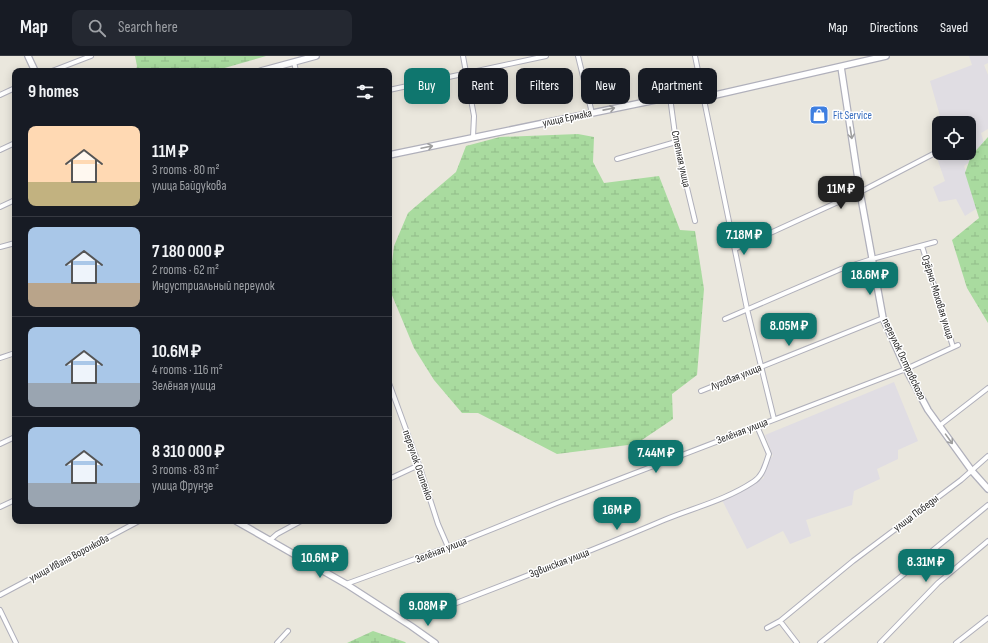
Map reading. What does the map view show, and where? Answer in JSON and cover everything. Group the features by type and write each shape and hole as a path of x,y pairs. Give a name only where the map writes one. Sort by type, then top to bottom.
{"street":[{"path":"28,56 34,68"},
{"path":"60,68 91,56"},
{"path":"271,68 316,56"},
{"path":"463,56 465,68"},
{"path":"493,68 546,56"},
{"path":"578,56 592,113"},
{"path":"695,56 698,68"},
{"name":"улица Ермака","path":"717,95 886,56"},
{"path":"294,62 295,68"},
{"name":"переулок Островского","path":"841,67 860,192 883,318 906,369 928,410 972,471 988,489"},
{"path":"392,89 458,76"},
{"path":"0,95 12,89"},
{"path":"472,104 474,116 473,137"},
{"name":"улица Ермака","path":"392,154 638,104"},
{"name":"Степная улица","path":"671,104 676,142 695,221"},
{"path":"706,104 734,249 760,367 774,419"},
{"path":"617,159 676,142"},
{"path":"0,150 12,144"},
{"path":"734,249 860,192 932,155"},
{"path":"0,207 12,201"},
{"path":"725,319 841,269 935,242"},
{"path":"0,247 12,244"},
{"name":"Озёрно-Моховая улица","path":"922,246 953,347"},
{"name":"Луговая улица","path":"701,391 883,318"},
{"name":"Зелёная улица","path":"346,584 448,547 550,506 906,369 958,345"},
{"path":"0,358 12,354"},
{"path":"939,426 988,388"},
{"name":"переулок Осипенко","path":"392,398 419,465 438,524 448,547"},
{"name":"Здвинская улица","path":"438,610 577,557 691,509 720,499 753,482 760,477 769,454 757,426"},
{"path":"0,444 12,438"},
{"name":"улица Победы","path":"767,628 780,621 853,561 972,471 988,456"},
{"path":"392,478 419,465"},
{"path":"0,507 12,501"},
{"path":"820,643 988,505"},
{"name":"улица Ивана Воронкова","path":"0,595 133,524"},
{"path":"241,524 346,584 435,643"},
{"path":"269,541 277,534 295,524"},
{"path":"880,643 938,583 988,541"},
{"path":"0,610 15,642 10,643"},
{"path":"956,643 988,618"},
{"path":"780,621 797,643"},
{"path":"276,643 288,631"}],"shaded area":[{"path":"969,56 988,56 988,63 984,65 988,75 988,129 981,133 985,147 976,157 976,116 940,116 930,81 972,65"},
{"path":"938,160 973,160 964,166 979,207 965,216 956,199 939,202 933,187 945,181"},
{"path":"894,382 918,441 898,450 898,459 877,469 880,479 854,491 852,505 806,520 811,536 790,544 783,531 747,549 722,500 764,478 761,466 773,456 765,435"}],"green space":[{"path":"135,56 266,56 224,68 137,68"},
{"path":"578,134 594,137 593,162 604,183 659,176 680,230 695,231 704,289 697,375 672,394 673,419 636,444 557,454 478,413 462,413 434,380 414,348 392,295 392,263 394,246 408,213 456,172 466,146 500,137"},
{"path":"988,137 988,323 967,288 952,240 979,218 965,173 970,160 976,160 976,150"},
{"path":"373,631 405,642 406,643 347,643"}],"place":[{"name":"Fit Service","path":"819,115"}]}
